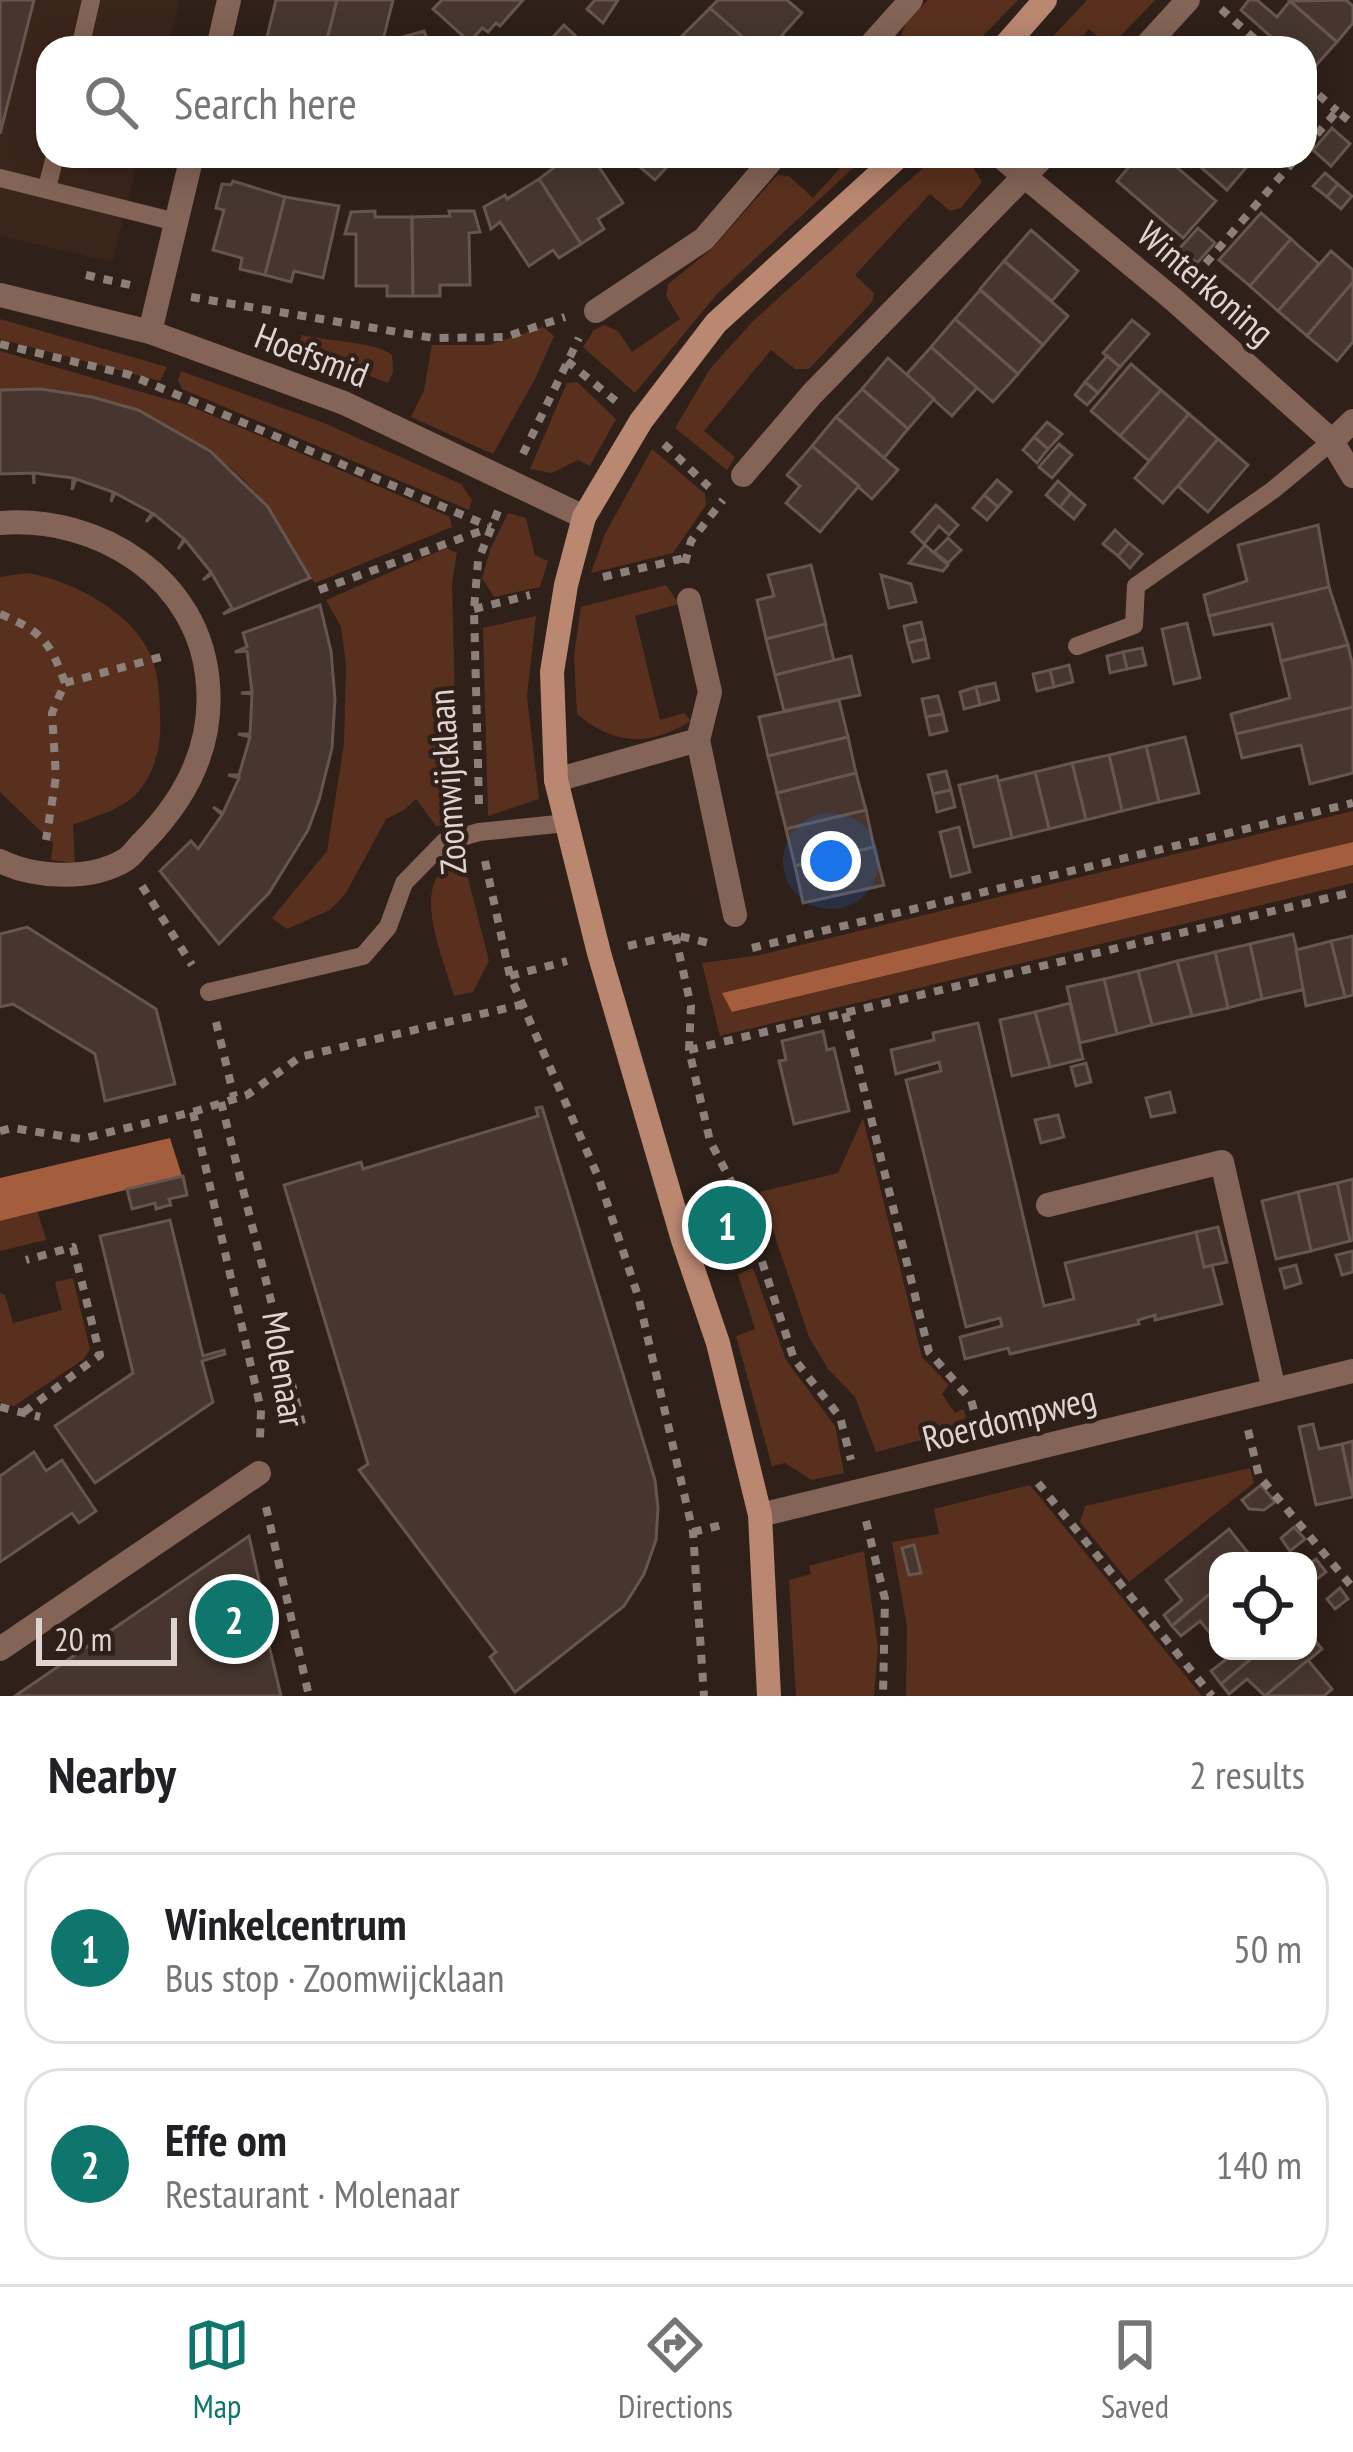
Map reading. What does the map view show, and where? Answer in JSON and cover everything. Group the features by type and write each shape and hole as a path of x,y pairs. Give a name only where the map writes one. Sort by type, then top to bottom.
{"street":[{"path":"221,36 229,0"},
{"path":"880,36 911,0"},
{"path":"1014,36 1046,0"},
{"path":"1155,36 1188,0"},
{"path":"150,332 189,168"},
{"path":"596,311 704,239 766,168"},
{"path":"769,1696 760,1515 718,1343 599,953 556,780 551,672 584,517 640,421 716,323 886,168"},
{"name":"Winterkoning","path":"1014,168 1174,300 1331,441 1353,476"},
{"path":"743,476 812,394 1033,168"},
{"name":"Hoefsmid","path":"0,295 150,332 344,404 584,517"},
{"path":"1331,441 1353,421"},
{"path":"0,523 63,524 127,550 158,576 183,611 200,646 208,682 208,716 196,765 175,809 125,860 82,874 41,872 0,861"},
{"path":"689,601 710,692 698,740 734,915"},
{"path":"556,780 698,740"},
{"path":"1048,1205 1222,1162 1274,1390"},
{"name":"Roerdompweg","path":"760,1515 1353,1371"},
{"name":"Molenaar","path":"0,1648 259,1473"}],"lane":[{"path":"83,36 91,0"},
{"path":"47,188 52,168"},
{"path":"0,178 176,222"},
{"path":"1077,646 1134,625 1136,586 1274,490 1331,441"},
{"path":"209,992 363,956 388,927 404,883 444,842 479,832 567,823"}],"path":[{"path":"1210,0 1251,36"},
{"path":"1317,94 1353,124"},
{"path":"1317,134 1337,111"},
{"path":"1174,300 1288,168"},
{"path":"68,271 159,292 434,338 505,337 546,321 596,311"},
{"name":"Zoomwijcklaan","path":"596,311 509,483 478,561 474,609 479,832 511,976 599,1179 638,1295 693,1532 704,1696"},
{"path":"0,344 130,375 491,527"},
{"path":"689,601 685,558 691,541 743,476"},
{"path":"319,590 491,527"},
{"path":"0,614 30,626 52,647 65,682 52,713 56,777 41,872"},
{"path":"65,682 200,646"},
{"path":"511,976 675,935 752,948 1353,803"},
{"path":"689,1050 1353,892"},
{"path":"675,935 691,1006 689,1050 710,1141 743,1204 794,1359 840,1418 885,1599 883,1696"},
{"path":"0,1131 13,1128 81,1139 193,1112 248,1095 300,1057 524,1004"},
{"path":"844,1013 929,1352 971,1400 987,1460"},
{"name":"Molenaar","path":"221,1102 302,1424"},
{"name":"Molenaar","path":"193,1112 262,1410 259,1473"},
{"path":"24,1412 100,1355 73,1247 26,1260"},
{"path":"1240,1399 1259,1476 1353,1588"},
{"path":"0,1406 40,1417"},
{"path":"1015,1454 1212,1696"},
{"path":"259,1473 309,1696"}],"shaded area":[{"path":"0,0 180,0 170,36 36,36 36,168 136,168 113,262 0,236"},
{"path":"928,0 1018,0 983,36 902,36"},
{"path":"1087,0 1155,0 1121,36 1097,36 1089,29 1083,36 1053,36"},
{"path":"840,168 853,168 717,294 635,393 583,347 594,330 604,325 618,331 632,352 680,319 666,296 668,284 712,249 777,175 789,176 813,198"},
{"path":"923,168 974,168 982,182 961,208 950,211 930,194 855,275 874,293 872,302 809,369 795,369 771,350 704,431 735,457 727,470 675,428 710,369 752,322"},
{"path":"0,319 167,367 160,381 0,339"},
{"path":"543,327 554,336 493,454 411,417 424,390 432,345 489,345"},
{"path":"302,335 385,351 392,355 388,383 297,347"},
{"path":"0,351 190,406 450,517 452,527 315,583 271,511 216,456 184,435 115,405 78,396 0,390"},
{"path":"181,371 324,423 461,484 472,500 469,510 182,389"},
{"path":"577,382 616,419 590,466 578,460 552,473 530,469 567,383"},
{"path":"652,449 705,494 706,505 673,553 591,573 605,534"},
{"path":"508,513 526,518 535,555 548,561 540,587 494,597 482,578"},
{"path":"446,548 457,553 452,583 458,823 436,826 416,799 386,819 346,893 330,910 287,929 272,918 327,851 344,744 346,664 341,627 326,600"},
{"path":"27,573 82,591 117,613 144,642 157,679 160,734 150,774 124,803 73,825 75,863 51,860 53,843 0,792 0,577"},
{"path":"666,585 679,604 635,616 660,720 684,713 691,721 646,738 604,732 577,714 574,655 581,607"},
{"path":"536,616 527,696 539,799 488,816 483,628"},
{"path":"1353,811 1353,842 723,993 733,1012 1353,865 1353,883 720,1036 702,963 760,955"},
{"path":"1353,842 1353,865 732,1012 722,993"},
{"path":"463,858 489,961 473,992 454,996 436,939 431,898 445,867"},
{"path":"863,1118 922,1357 949,1385 942,1394 955,1413 963,1409 966,1416 959,1430 876,1452 855,1397 828,1369 809,1337 760,1192 838,1173"},
{"path":"170,1138 182,1176 0,1221 0,1178"},
{"path":"38,1212 46,1240 0,1251 0,1221"},
{"path":"753,1268 786,1360 835,1426 844,1473 812,1480 785,1463 772,1466 736,1336 755,1329 738,1274"},
{"path":"73,1278 90,1349 84,1359 14,1406 0,1402 0,1293 5,1295 13,1323 62,1310 55,1282"},
{"path":"1250,1468 1254,1483 1129,1582 1080,1522 1085,1506"},
{"path":"1030,1485 1202,1696 906,1696 907,1627 892,1542 939,1534 934,1509"},
{"path":"864,1551 878,1647 874,1696 796,1696 789,1580 811,1574 809,1566"}],"building":[{"path":"0,0 34,0 0,134"},
{"path":"276,0 337,0 328,36 267,36"},
{"path":"337,0 393,0 384,36 328,36"},
{"path":"442,0 523,0 500,26 496,23 488,32 482,28 475,36 463,36 433,9"},
{"path":"595,0 618,0 603,23 587,9"},
{"path":"718,0 787,0 802,13 783,36 742,36 710,8"},
{"path":"1249,0 1257,0 1277,17 1290,1 1337,42 1317,64 1317,36 1270,36 1241,10"},
{"path":"1346,0 1353,6 1353,23 1337,42 1290,1"},
{"path":"710,8 742,36 682,36"},
{"path":"564,25 576,36 554,36"},
{"path":"1332,128 1350,144 1331,166 1317,154 1317,145"},
{"path":"553,168 600,168 623,203 598,219 604,229 581,244 539,179"},
{"path":"641,168 666,168 655,180"},
{"path":"1128,168 1178,168 1216,201 1183,238 1117,181"},
{"path":"1202,168 1246,168 1227,190"},
{"path":"1325,173 1338,184 1327,197 1313,186"},
{"path":"539,179 581,244 559,258 553,250 529,266 500,222 491,229 484,207"},
{"path":"233,181 285,197 265,275 240,269 242,258 213,250 224,210 216,208 222,184"},
{"path":"1338,184 1352,196 1341,209 1327,197"},
{"path":"285,197 339,206 323,278 294,271 291,282 265,275"},
{"path":"375,211 375,217 412,217 413,296 387,296 387,286 356,286 356,234 345,234 351,212"},
{"path":"449,211 474,211 480,232 469,233 470,285 440,285 440,296 413,296 412,217 450,216"},
{"path":"1261,213 1291,239 1250,286 1219,260"},
{"path":"1198,228 1215,243 1197,263 1179,249"},
{"path":"1031,230 1078,271 1052,301 1004,261"},
{"path":"1291,239 1319,264 1278,311 1250,286"},
{"path":"1331,251 1353,270 1353,282 1307,336 1278,311"},
{"path":"1004,261 1068,316 1043,345 980,289"},
{"path":"1353,282 1353,342 1337,361 1307,336"},
{"path":"980,290 1043,345 1018,374 955,319"},
{"path":"955,319 1018,374 993,402 931,347"},
{"path":"1132,320 1149,334 1120,367 1103,353"},
{"path":"931,347 977,388 952,416 906,375"},
{"path":"1107,356 1120,367 1098,393 1085,382"},
{"path":"888,358 934,399 908,429 862,389"},
{"path":"1131,364 1161,390 1120,436 1091,411"},
{"path":"1085,382 1098,393 1087,405 1075,395"},
{"path":"41,389 138,410 210,451 268,507 310,578 223,614 232,608 212,574 203,580 211,572 185,540 178,549 184,539 154,514 146,522 152,513 115,493 111,502 113,492 76,479 72,490 73,478 34,473 34,484 33,473 0,474 0,390"},
{"path":"862,389 908,429 884,458 836,417"},
{"path":"1161,390 1189,414 1149,461 1120,436"},
{"path":"1189,414 1218,439 1163,503 1135,478"},
{"path":"836,417 898,470 872,499 812,446"},
{"path":"1047,422 1062,434 1048,449 1034,437"},
{"path":"1034,437 1048,449 1037,463 1023,450"},
{"path":"1218,439 1248,465 1208,512 1178,486"},
{"path":"1059,444 1072,455 1052,478 1039,467"},
{"path":"812,446 859,486 820,532 786,503 800,486 787,475"},
{"path":"997,480 1011,492 998,507 984,495"},
{"path":"1058,481 1071,493 1060,507 1046,495"},
{"path":"1071,493 1085,505 1074,519 1060,507"},
{"path":"984,495 998,507 987,520 973,508"},
{"path":"936,505 958,525 949,535 939,526 924,544 912,532"},
{"path":"1318,525 1329,587 1209,616 1204,595 1247,581 1238,545"},
{"path":"1115,530 1129,543 1118,556 1103,544"},
{"path":"948,538 961,550 948,563 934,552"},
{"path":"1129,543 1142,554 1130,568 1118,556"},
{"path":"925,545 948,565 943,571 909,563"},
{"path":"811,565 826,625 766,639 757,600 774,596 768,575"},
{"path":"881,575 911,584 916,602 889,608"},
{"path":"1329,587 1348,645 1281,661 1272,624 1214,635 1209,616"},
{"path":"320,605 331,651 335,699 332,748 319,800 308,830 269,893 219,944 160,871 191,841 198,849 222,815 213,807 223,813 239,778 228,775 239,775 250,737 238,734 250,734 252,694 241,693 252,692 247,651 235,652 247,647 243,633"},
{"path":"921,622 925,639 908,643 904,626"},
{"path":"1187,623 1200,678 1174,684 1162,629"},
{"path":"825,624 834,661 775,675 766,639"},
{"path":"925,639 929,658 913,662 908,643"},
{"path":"1348,645 1353,707 1236,734 1231,714 1290,698 1281,661"},
{"path":"1142,648 1146,665 1127,669 1123,652"},
{"path":"1123,652 1127,669 1110,673 1107,656"},
{"path":"851,656 860,695 784,711 775,675"},
{"path":"1069,665 1073,682 1054,687 1050,670"},
{"path":"1050,670 1054,687 1037,691 1033,674"},
{"path":"995,683 999,700 980,705 976,687"},
{"path":"976,687 980,705 964,709 960,692"},
{"path":"938,696 943,714 926,717 922,699"},
{"path":"839,700 848,737 768,756 759,717"},
{"path":"1353,707 1353,773 1310,784 1301,745 1242,758 1236,734"},
{"path":"943,714 947,731 930,735 926,717"},
{"path":"848,737 856,773 777,793 768,756"},
{"path":"1185,737 1199,793 1159,802 1146,746"},
{"path":"1146,746 1159,802 1122,811 1109,755"},
{"path":"1109,755 1122,811 1086,820 1072,763"},
{"path":"1072,763 1086,820 1049,829 1035,772"},
{"path":"946,771 951,790 933,794 928,775"},
{"path":"1035,772 1049,829 1012,838 998,781"},
{"path":"856,773 866,810 786,829 777,793"},
{"path":"997,776 1012,838 974,847 959,785"},
{"path":"951,790 955,807 937,812 933,794"},
{"path":"866,810 874,847 795,866 786,829"},
{"path":"959,827 970,872 951,877 940,832"},
{"path":"874,847 884,885 803,903 795,866"},
{"path":"27,927 156,1009 175,1084 105,1101 95,1054 13,1004 0,1007 0,934"},
{"path":"1293,934 1306,989 1262,999 1250,944"},
{"path":"1353,936 1353,995 1345,997 1331,941"},
{"path":"1331,941 1345,997 1306,1006 1296,950"},
{"path":"1250,944 1262,999 1228,1008 1215,952"},
{"path":"1215,952 1228,1008 1192,1016 1177,961"},
{"path":"1177,961 1192,1016 1152,1025 1138,971"},
{"path":"1138,971 1152,1025 1117,1034 1104,979"},
{"path":"1104,979 1117,1034 1080,1043 1067,987"},
{"path":"1070,1003 1083,1059 1050,1067 1035,1012"},
{"path":"1035,1012 1050,1067 1012,1076 1000,1020"},
{"path":"978,1023 1044,1306 1074,1299 1065,1263 1196,1232 1204,1267 1212,1265 1222,1304 1155,1320 1155,1315 1138,1320 1139,1324 1010,1354 1008,1348 965,1359 960,1337 1002,1326 1000,1318 966,1327 906,1080 941,1071 939,1062 896,1074 891,1050 934,1040 933,1033"},
{"path":"823,1031 827,1050 834,1048 849,1111 794,1124 779,1061 786,1060 782,1041"},
{"path":"1086,1063 1091,1082 1076,1086 1071,1067"},
{"path":"1170,1092 1175,1112 1151,1117 1146,1098"},
{"path":"542,1107 655,1480 658,1508 656,1540 644,1574 624,1606 515,1692 490,1657 496,1652 359,1470 368,1464 284,1185 361,1162 363,1169 538,1116 536,1108"},
{"path":"1058,1115 1064,1137 1041,1143 1035,1120"},
{"path":"183,1176 187,1195 169,1199 171,1205 156,1209 155,1203 132,1209 127,1189"},
{"path":"1353,1179 1353,1240 1350,1241 1337,1183"},
{"path":"1337,1183 1350,1241 1311,1251 1298,1192"},
{"path":"1298,1192 1311,1251 1276,1259 1262,1201"},
{"path":"170,1220 203,1356 224,1350 225,1354 202,1361 213,1402 95,1483 55,1426 133,1373 100,1236"},
{"path":"1218,1227 1227,1262 1204,1267 1196,1232"},
{"path":"1353,1251 1353,1272 1342,1275 1336,1255"},
{"path":"1296,1265 1301,1283 1285,1288 1280,1269"},
{"path":"1313,1424 1319,1449 1342,1444 1353,1497 1316,1505 1299,1427"},
{"path":"1353,1441 1353,1494 1342,1444"},
{"path":"34,1452 46,1471 62,1460 96,1511 79,1523 72,1513 0,1562 0,1476"},
{"path":"1261,1485 1275,1502 1264,1510 1249,1509 1242,1500"},
{"path":"1294,1527 1305,1539 1290,1551 1281,1538"},
{"path":"1229,1529 1247,1552 1209,1552 1209,1595 1172,1626 1164,1615 1182,1600 1166,1580"},
{"path":"249,1536 260,1585 255,1586 281,1696 15,1696"},
{"path":"914,1545 921,1573 909,1575 902,1548"},
{"path":"1340,1588 1348,1599 1335,1609 1327,1599"},
{"path":"1209,1595 1209,1632 1200,1621 1181,1636 1172,1626"},
{"path":"1225,1660 1249,1660 1221,1684 1211,1671"},
{"path":"1249,1660 1309,1660 1265,1696 1247,1679 1229,1694 1221,1684"},
{"path":"1308,1660 1332,1689 1324,1696 1265,1696"}],"place":[{"name":"Winkelcentrum","path":"727,1225"},
{"name":"Effe om","path":"234,1619"}]}
